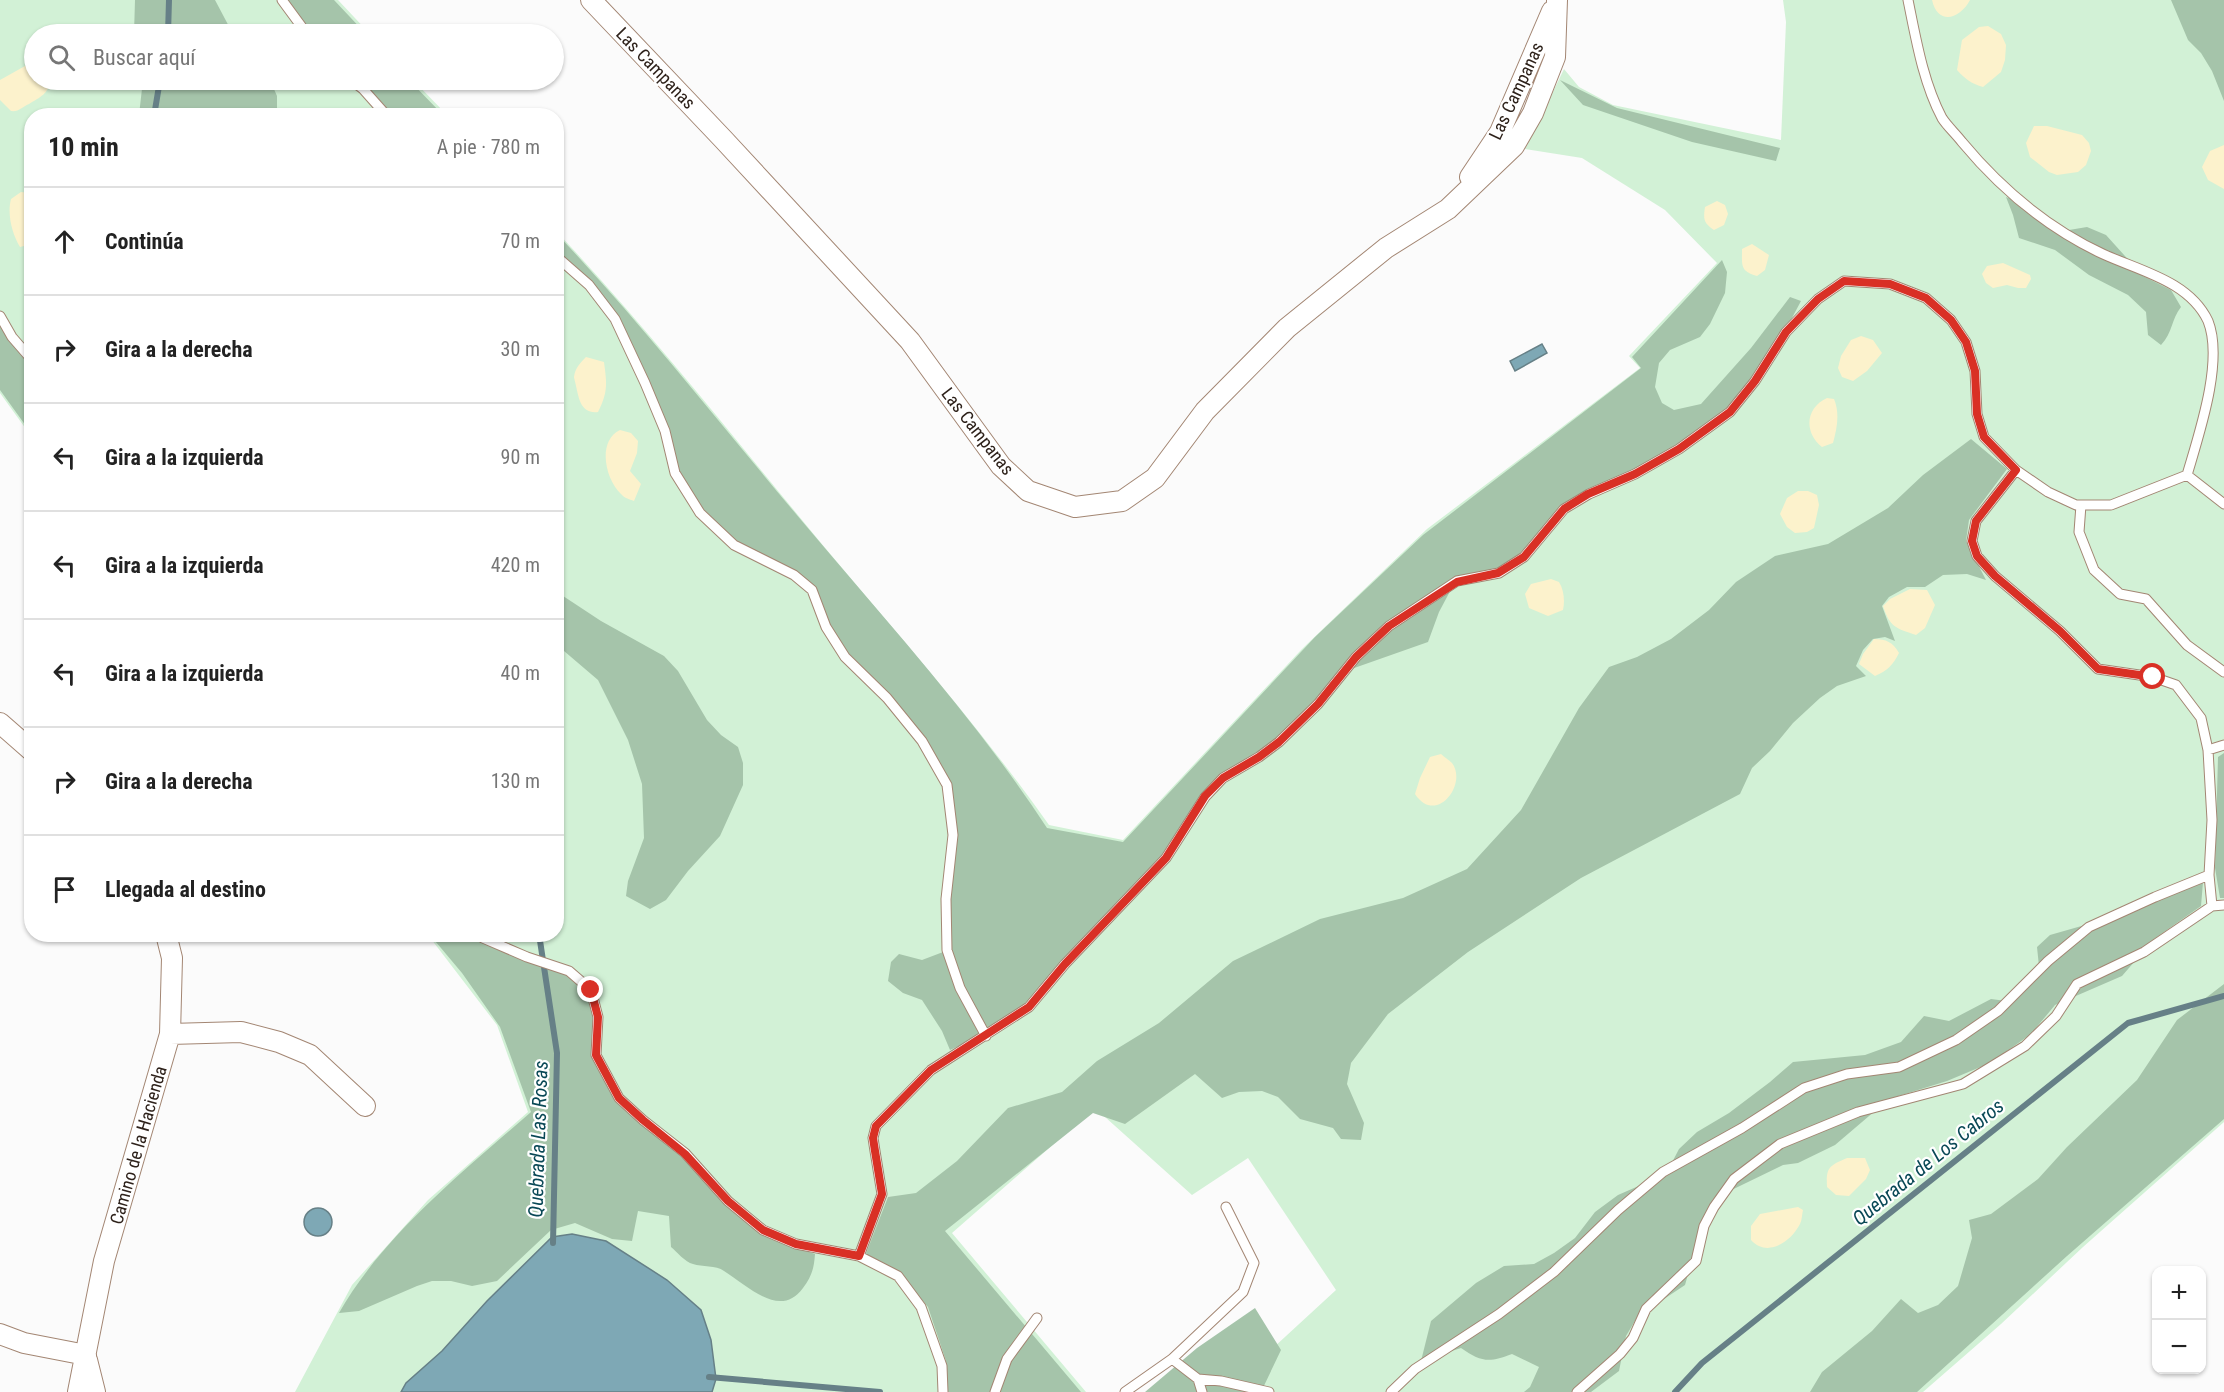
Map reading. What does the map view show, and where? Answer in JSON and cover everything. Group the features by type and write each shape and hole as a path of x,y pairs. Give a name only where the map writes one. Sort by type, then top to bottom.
{"street":[{"name":"Las Campanas","path":"591,0 723,138 910,341 1001,466 1028,491 1075,507 1122,501 1155,478 1205,411 1287,328 1386,248 1448,209 1500,132 1557,0"},
{"path":"0,723 24,744"},
{"name":"Camino de la Hacienda","path":"78,1392 104,1261 170,1034 172,958 168,942"},
{"path":"170,1034 241,1032 279,1042 310,1055 365,1106"},
{"path":"0,1334 24,1343 86,1355"},
{"name":"Camino de la Hacienda","path":"86,1355 95,1392"}],"lane":[{"path":"282,0 300,24"},
{"path":"1908,0 1921,61 1943,119 1984,168 2042,220 2102,254 2156,276 2187,293 2208,321 2216,357 2206,408 2187,476"},
{"path":"364,90 380,108"},
{"path":"564,263 589,285 615,319 665,431 675,473 700,513 734,545 794,574 812,590 826,627 845,657 888,698 922,741 947,785 953,835 946,899 947,950 960,988 986,1036"},
{"path":"859,1256 882,1194 873,1138 876,1126 931,1070 1029,1007 1065,964 1166,858 1205,796 1223,778 1259,757 1279,742 1318,704 1356,657 1389,626 1457,582 1498,573 1524,557 1564,509 1588,494 1635,474 1679,449 1730,412 1755,381 1786,332 1818,299 1844,281 1890,284 1926,298 1951,320 1966,342 1975,371 1977,414 1984,437 2016,470 2048,492 2076,505 2111,505 2187,476"},
{"path":"0,316 12,337 24,351"},
{"path":"2016,470 1976,521 1972,541 1977,556 1995,576 2060,631 2098,669 2153,677 2176,685 2200,718 2208,750 2212,820 2209,875 2212,906"},
{"path":"2187,476 2224,504"},
{"path":"2081,505 2079,532 2094,570 2120,594 2146,599 2187,645 2224,672"},
{"path":"2208,750 2224,745"},
{"path":"1391,1392 1415,1369 1499,1314 1554,1272 1618,1210 1663,1172 1742,1128 1804,1088 1847,1074 1899,1067 1956,1040 1998,1011 2048,961 2089,927 2209,875"},
{"path":"1577,1392 1620,1354 1633,1338 1646,1309 1696,1261 1704,1226 1713,1207 1734,1179 1780,1144 1858,1112 1963,1084 2025,1046 2056,1016 2077,984 2144,952 2212,906 2224,905"},
{"path":"492,942 569,971 591,990 598,1017 596,1055 619,1098 685,1154 728,1201 763,1230 796,1244 859,1256 898,1276 921,1307 942,1366 943,1392"},
{"path":"1125,1392 1172,1359 1243,1292 1254,1263 1226,1208"},
{"path":"995,1392 1007,1359 1037,1318"},
{"path":"1172,1359 1198,1379 1242,1385 1269,1392"},
{"path":"1198,1379 1202,1392"}],"green space":[{"path":"0,0 338,0 361,24 24,24 24,90 423,90 440,108 24,108 24,426 0,393"},
{"path":"135,0 215,0 228,24 134,24"},
{"path":"287,0 334,0 357,24 305,24"},
{"path":"1783,0 2224,0 2224,1122 1923,1392 1225,1392 1336,1290 1248,1158 1192,1195 1095,1108 952,1233 1086,1392 295,1392 352,1285 428,1200 528,1112 497,1025 433,942 564,942 564,240 658,346 938,682 995,752 1049,825 1123,840 1302,649 1427,529 1640,368 1629,356 1717,263 1665,210 1582,158 1525,149 1564,69 1579,87 1613,105 1781,140 1786,22"},
{"path":"2171,0 2224,0 2224,101 2212,71 2201,53 2188,40"},
{"path":"1560,80 1617,108 1780,148 1776,161 1692,142 1583,105"},
{"path":"142,90 274,90 277,96 277,108 140,108"},
{"path":"367,90 419,90 436,108 385,108"},
{"path":"2006,197 2030,206 2069,230 2087,227 2106,235 2143,276 2171,290 2181,307 2161,345 2148,335 2146,312 2128,295 2089,275 2055,250 2019,238"},
{"path":"564,241 653,342 932,674 992,750 1047,828 1123,842 1315,637 1423,535 1641,368 1632,357 1722,260 1727,272 1725,293 1710,324 1700,337 1670,350 1659,363 1655,387 1662,403 1674,410 1701,404 1751,348 1790,297 1801,301 1785,331 1729,411 1679,447 1563,508 1523,556 1498,571 1456,580 1439,612 1428,642 1340,673 1317,703 1278,741 1222,777 1164,857 1028,1006 985,1034 950,1050 942,1031 922,1000 903,993 888,981 891,962 899,954 922,960 951,949 950,784 890,696 848,654 829,625 815,588 736,542 703,510 679,471 669,429 618,317 592,282 564,257"},
{"path":"0,323 9,339 24,357 24,423 0,390"},
{"path":"1971,439 2007,469 1969,520 1966,541 1986,580 1967,574 1943,575 1925,587 1907,587 1889,597 1882,606 1895,641 1885,637 1873,639 1863,650 1856,666 1866,676 1837,686 1793,723 1770,751 1752,768 1740,794 1581,878 1468,952 1388,1014 1351,1063 1347,1084 1364,1123 1361,1140 1341,1139 1333,1128 1300,1119 1278,1097 1262,1091 1239,1092 1222,1098 1195,1074 1125,1124 1093,1113 945,1231 1081,1392 947,1392 946,1361 928,1307 899,1273 865,1256 888,1197 916,1193 957,1161 1008,1108 1062,1092 1097,1061 1159,1023 1233,961 1320,919 1403,898 1467,869 1521,810 1579,708 1609,667 1637,657 1671,639 1709,610 1736,582 1775,556 1828,544 1888,508 1923,475"},
{"path":"564,597 601,621 664,656 678,671 707,720 721,735 738,747 743,763 743,785 720,836 688,871 666,900 650,909 626,896 628,881 644,838 642,784 628,740 598,680 564,651"},
{"path":"2224,753 2224,898 2220,898 2215,868 2218,757"},
{"path":"2203,882 2201,906 2154,939 2122,976 2055,1005 2031,1034 1990,1063 1947,1081 1889,1099 1835,1145 1798,1163 1783,1165 1713,1199 1704,1218 1685,1285 1664,1299 1642,1309 1626,1336 1619,1371 1591,1392 1524,1392 1530,1387 1539,1367 1512,1354 1485,1360 1461,1348 1421,1361 1431,1321 1476,1283 1504,1266 1534,1264 1554,1253 1575,1238 1595,1212 1618,1195 1666,1174 1679,1149 1697,1132 1729,1113 1793,1062 1865,1055 1901,1042 1924,1016 1949,1021 1991,999 2014,1002 2040,976 2037,947 2050,935 2127,913"},
{"path":"436,942 484,942 567,974 588,992 594,1018 593,1056 616,1100 683,1156 725,1204 795,1247 815,1254 812,1272 803,1288 794,1297 784,1301 774,1300 753,1291 721,1269 690,1263 671,1247 669,1216 638,1211 632,1241 612,1239 575,1223 551,1230 497,1281 472,1286 451,1281 432,1281 359,1311 339,1313 357,1284 402,1230 531,1112 500,1027 462,973"},
{"path":"2224,984 2224,1119 2067,1256 1917,1392 1810,1392 1822,1372 1872,1331 1901,1299 1918,1313 1938,1305 1958,1286 1972,1238 1969,1220 1991,1214 2038,1179 2067,1147 2137,1080 2177,1020"},
{"path":"1255,1308 1281,1350 1261,1392 1145,1392 1197,1348"}],"sand":[{"path":"1932,0 1970,0 1961,12 1949,17 1939,14"},
{"path":"1988,26 2001,34 2006,45 2005,60 2001,72 1983,87 1969,81 1957,70 1962,40 1979,27"},
{"path":"24,67 24,90 47,90 29,104 11,111 0,100 0,80"},
{"path":"2034,126 2047,126 2082,135 2089,143 2091,151 2086,165 2078,172 2057,175 2049,172 2030,157 2026,143"},
{"path":"2224,145 2224,189 2208,180 2202,167 2210,151"},
{"path":"24,192 24,246 20,247 10,217 11,199"},
{"path":"1717,201 1725,205 1728,214 1724,225 1714,230 1705,221 1704,211 1705,207"},
{"path":"1752,244 1769,255 1765,270 1757,276 1747,272 1742,264 1742,249"},
{"path":"2003,263 2030,275 2031,279 2026,288 2007,285 1993,288 1986,283 1982,274 1987,266"},
{"path":"1861,336 1873,340 1882,353 1867,371 1853,381 1842,377 1838,368 1841,356 1851,340"},
{"path":"586,357 604,362 606,388 598,412 584,408 574,379 577,368"},
{"path":"1827,398 1834,399 1837,410 1836,432 1833,443 1822,447 1812,435 1810,421 1814,408"},
{"path":"620,430 631,433 638,441 637,453 630,471 641,484 634,501 625,497 615,487 606,460 608,443"},
{"path":"1798,491 1808,491 1817,495 1819,505 1814,528 1807,532 1795,533 1787,527 1780,514 1787,498"},
{"path":"1551,579 1561,585 1564,603 1563,610 1548,616 1529,608 1525,594 1531,584"},
{"path":"1910,589 1927,590 1935,605 1925,628 1916,635 1894,626 1883,606 1890,599"},
{"path":"1874,639 1889,642 1899,653 1889,667 1875,676 1859,664"},
{"path":"1441,754 1452,763 1456,772 1456,781 1447,798 1440,804 1432,806 1423,803 1415,794 1430,757"},
{"path":"1847,1158 1865,1158 1870,1170 1866,1179 1849,1196 1836,1195 1827,1187 1828,1171 1832,1165"},
{"path":"1798,1207 1803,1210 1801,1222 1785,1242 1771,1248 1764,1248 1751,1240 1751,1226 1760,1214"}],"water":[{"path":"1542,344 1547,353 1515,371 1510,361"},
{"path":"318,1208 328,1212 332,1222 328,1232 318,1236 308,1232 304,1222 308,1212"},
{"path":"572,1234 606,1241 667,1280 701,1310 711,1340 716,1379 712,1392 401,1392 406,1383 442,1351 487,1301 552,1237"}],"waterway":[{"name":"Quebrada Las Rosas","path":"168,24 169,0"},
{"name":"Quebrada Las Rosas","path":"155,108 158,90"},
{"name":"Quebrada Las Rosas","path":"540,942 557,1053 553,1243"},
{"name":"Quebrada de Los Cabros","path":"1675,1392 1702,1363 2128,1023 2224,996"},
{"name":"Quebrada de Los Cabros","path":"709,1377 880,1392"}],"route":[{"path":"591,990 598,1017 596,1055 619,1098 685,1154 728,1201 763,1230 796,1244 859,1256 882,1194 873,1138 876,1126 931,1070 1029,1007 1065,964 1166,858 1205,796 1223,778 1259,757 1279,742 1318,704 1356,657 1389,626 1457,582 1498,573 1524,557 1564,509 1588,494 1635,474 1679,449 1730,412 1755,381 1786,332 1818,299 1844,281 1890,284 1926,298 1951,320 1966,342 1975,371 1977,414 1984,437 2016,470 1976,521 1972,541 1977,556 1995,576 2060,631 2098,669 2153,677"}]}
